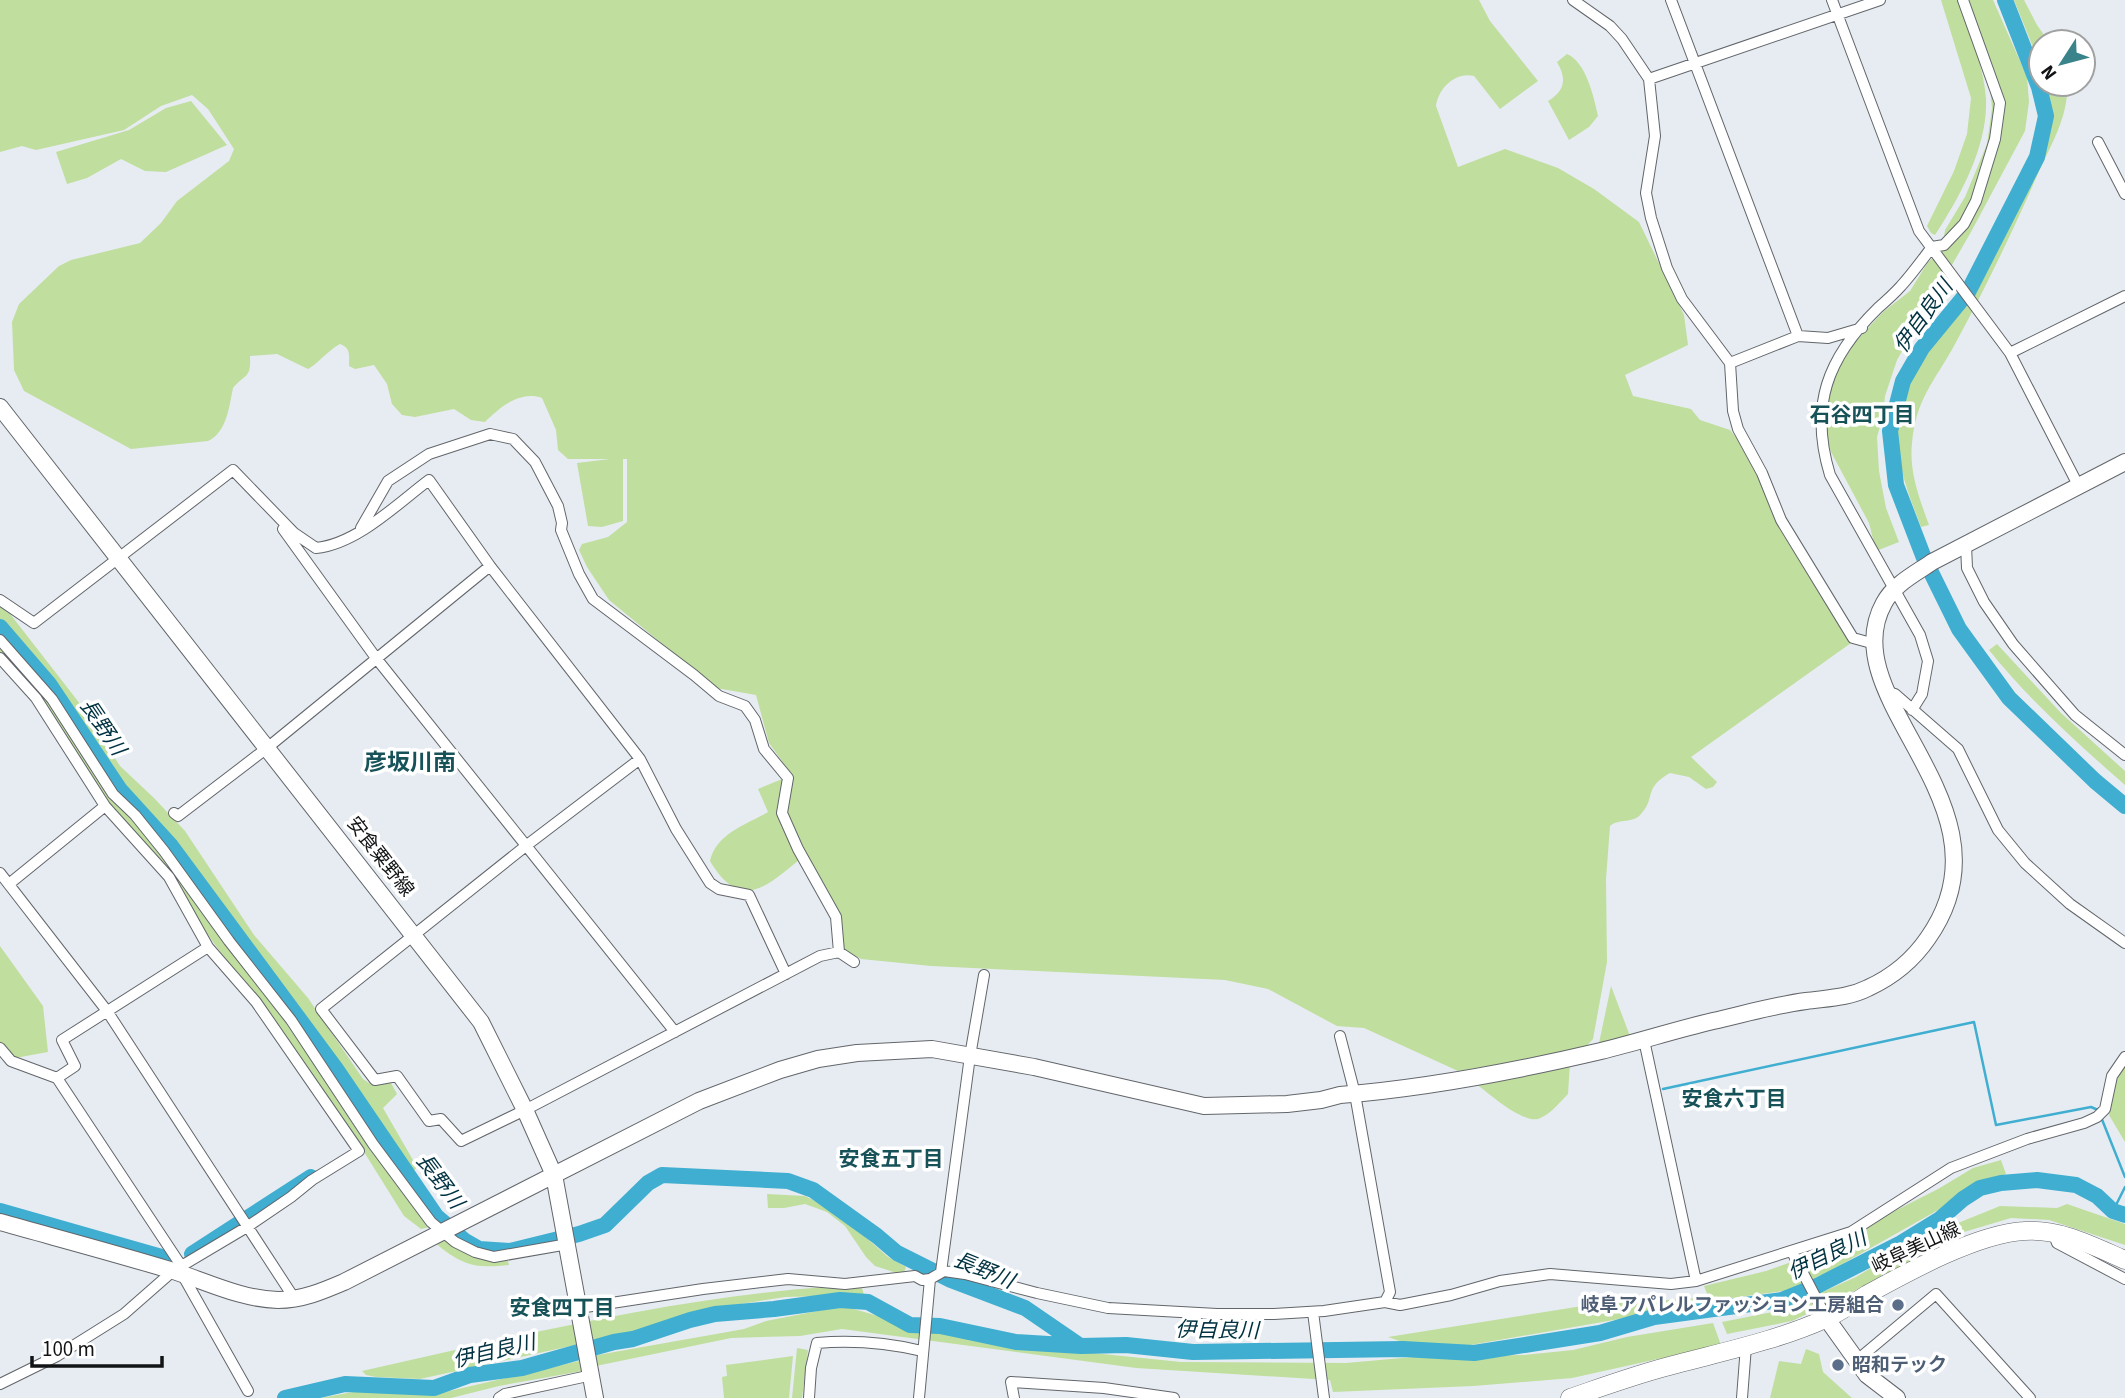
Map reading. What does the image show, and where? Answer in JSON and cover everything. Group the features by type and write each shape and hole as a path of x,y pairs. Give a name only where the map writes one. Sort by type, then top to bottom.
{"main road":[{"name":"岐阜美山線","path":"1570,1398 1827,1319 1898,1278 1962,1248 2001,1234 2025,1230 2053,1232 2088,1243 2125,1260"}],"street":[{"path":"1573,0 1610,26 1649,79 1655,136 1646,192 1651,218 1667,268 1682,299 1730,363 1733,411 1738,429 1762,473 1781,520 1853,638 1875,644"},
{"path":"1671,0 1798,336"},
{"path":"1832,0 1919,231 2010,353 2078,485"},
{"path":"1649,79 1880,0"},
{"path":"1912,710 1922,694 1928,662 1920,635 1830,475 1821,447 1823,398 1831,372 1842,350 1934,250 1944,246 1964,224 1976,201 1995,139 2000,103 1962,0"},
{"path":"2098,142 2125,194"},
{"path":"2010,353 2125,296"},
{"path":"1730,363 1798,336 1828,338 1861,328"},
{"name":"安食粟野線","path":"0,407 481,1022 526,1110 554,1175 580,1312 587,1377 596,1398"},
{"path":"358,533 388,481 429,454 490,434 513,439 535,463 558,506 561,530 579,575 593,599 703,684 719,695 745,706 755,720 764,749 789,778 782,813 798,849 836,917 839,952"},
{"path":"0,1222 179,1271 248,1297 279,1300 314,1295 334,1286 461,1224 699,1101 780,1070 818,1059 857,1053 932,1049 1034,1067 1204,1106 1287,1104 1466,1078 1807,1001 1839,998 1867,989 1913,958 1928,938 1948,900 1953,873 1954,844 1949,817 1878,668 1875,644 1878,617 1885,601 1932,562 2125,462"},
{"path":"0,600 34,623 233,470 294,533 316,548 336,544 358,533 429,480 490,566 640,759 676,830 710,883 719,889 749,895 786,974"},
{"path":"256,492 376,658 675,1032"},
{"path":"1962,546 1967,568 1984,602 2013,644 2076,715 2125,755"},
{"path":"174,813 178,816 267,748 490,566"},
{"path":"0,640 52,699 113,794 135,815 164,851 229,941 291,1020 411,1196 444,1232 475,1252 494,1256 567,1238"},
{"path":"0,658 36,698 105,806 169,877 208,947 256,1002 359,1151 312,1180 291,1197 245,1223 124,1314 57,1356 0,1384"},
{"path":"1888,692 1895,694 1958,749 1998,830 2025,863 2070,904 2125,943"},
{"path":"640,759 321,1009 375,1080 397,1076 429,1121 441,1119 461,1141 526,1110 821,956 839,952 854,962"},
{"path":"9,884 105,806"},
{"path":"0,873 107,1011 294,1298"},
{"path":"57,1078 75,1066 62,1040 208,947"},
{"path":"919,1398 929,1283 941,1272 970,1056 984,975"},
{"path":"1340,1036 1347,1094 1359,1131 1390,1292 1385,1302"},
{"path":"1642,1040 1696,1281"},
{"path":"0,1048 11,1061 57,1078 173,1254 179,1271 248,1391"},
{"path":"941,1272 965,1274 1108,1308 1217,1314 1314,1312 1385,1302 1400,1305 1451,1295 1500,1281 1550,1274 1671,1284 1696,1281 1794,1254 1851,1232 1951,1168 2027,1139 2096,1117 2105,1109 2112,1076 2125,1057"},
{"path":"2053,1232 2057,1243 2125,1279"},
{"path":"1794,1254 1827,1319 1856,1360 1867,1375 1897,1398"},
{"path":"580,1312 703,1289 788,1279 845,1284 915,1276 929,1283"},
{"path":"1856,1360 1936,1294 2030,1398"},
{"path":"1314,1312 1324,1398"},
{"path":"809,1398 811,1368 817,1343 844,1341 923,1349"},
{"path":"1742,1398 1746,1346"},
{"path":"499,1398 505,1394 587,1377"},
{"path":"1014,1398 1011,1382 1104,1388 1174,1398"}],"green space":[{"path":"0,0 1479,0 1490,21 1538,81 1500,109 1474,76 1460,76 1444,88 1436,106 1458,167 1505,149 1558,168 1594,189 1639,222 1684,315 1688,345 1625,375 1633,396 1691,409 1700,420 1730,430 1751,456 1851,643 1691,757 1717,782 1713,787 1706,789 1689,777 1670,773 1656,783 1648,803 1638,817 1610,826 1606,879 1607,962 1593,1039 1582,1051 1458,1071 1364,1028 1337,1026 1268,989 1225,980 931,966 861,959 843,949 805,855 768,884 745,890 733,887 710,861 718,844 725,837 768,812 758,789 792,775 769,743 756,695 716,688 609,600 587,567 579,550 582,544 608,537 627,522 627,459 623,459 623,521 602,527 588,526 577,463 610,459 568,459 558,450 556,430 542,398 518,398 503,406 485,422 471,420 454,409 415,417 402,415 392,404 387,384 374,365 355,369 349,366 348,350 340,344 308,369 277,354 250,356 247,375 233,388 226,418 214,437 208,441 131,449 24,391 14,370 12,322 19,304 59,266 71,260 140,243 161,223 177,201 229,161 234,149 208,109 192,95 161,106 124,130 36,150 22,146 0,152"},
{"path":"1941,0 1959,0 1979,61 1986,99 1982,135 1971,170 1935,235 1927,226 1954,171 1967,134 1971,98"},
{"path":"1966,0 1993,0 2027,77 2029,102 2025,131 1971,232 1897,360 1885,396 1877,437 1879,471 1886,508 1899,542 1876,551 1869,523 1831,452 1824,430 1825,405 1833,378 1855,342 1883,312 1910,291 1943,242 1945,230 1965,197 1987,144 1992,108 1989,79"},
{"path":"2014,0 2024,0 2039,28 2027,28 2027,32"},
{"path":"1567,54 1574,58 1584,72 1598,116 1589,127 1569,140 1548,101 1561,89 1563,79 1557,62"},
{"path":"2047,98 2066,98 2059,128 2020,214 1988,281 1917,414 1912,464 1929,525 1921,527 1907,487 1897,445 1899,418 1906,393 1941,326 1997,240 2036,146"},
{"path":"191,101 227,145 166,172 145,171 121,159 87,178 67,184 56,152 129,130 166,108"},
{"path":"0,601 84,709 120,766 185,831 254,935 308,998 363,1079 372,1085 391,1083 397,1094 383,1108 417,1167 410,1176 340,1073 172,840 124,788 67,704 0,622"},
{"path":"1997,644 2061,713 2125,771 2125,785 2021,687 1989,650"},
{"path":"0,646 49,700 111,797 149,839 278,1012 430,1227 421,1229 404,1216 354,1136 271,1014 225,958 86,773 42,700 0,652"},
{"path":"0,946 43,1006 48,1052 4,1060 0,1057"},
{"path":"1611,986 1630,1036 1599,1043"},
{"path":"1570,1062 1568,1094 1551,1111 1538,1119 1514,1112 1475,1083"},
{"path":"2125,1066 2125,1142 2109,1115 2116,1081"},
{"path":"2001,1160 2006,1174 1975,1186 1947,1205 1828,1272 1790,1290 1710,1301 1704,1286 1766,1271 1831,1248 1973,1168"},
{"path":"767,1194 805,1196 837,1212 888,1257 906,1267 903,1275 875,1266 845,1226 827,1212 805,1204 768,1208"},
{"path":"2067,1204 2125,1224 2125,1245 2049,1220 2011,1218 1964,1232 1792,1321 1727,1334 1722,1322 1782,1310 1856,1277 1921,1238 2000,1206 2057,1208"},
{"path":"442,1238 507,1257 509,1265 478,1266 461,1261 435,1243"},
{"path":"826,1287 862,1288 864,1295 785,1297 734,1305 621,1335 420,1379 376,1377 366,1375 362,1371 650,1309 767,1292"},
{"path":"1703,1298 1705,1304 1448,1349 1408,1344 1388,1337 1595,1304"},
{"path":"843,1306 917,1328 1044,1348 1181,1362 1346,1363 1413,1357 1524,1355 1573,1350 1627,1337 1713,1323 1721,1345 1572,1378 1473,1386 1333,1392 1330,1380 1136,1368 842,1329 800,1336 731,1338 596,1366 592,1356 744,1329 766,1321"},
{"path":"797,1348 808,1350 802,1398 792,1398"},
{"path":"1806,1349 1819,1354 1823,1372 1852,1398 1770,1398 1779,1361 1801,1364"},
{"path":"793,1356 789,1398 724,1398 722,1377 727,1376 726,1365"},
{"path":"579,1361 582,1371 451,1398 321,1398 379,1387 419,1395 445,1392"}],"waterway":[{"name":"伊自良川","path":"2005,0 2039,87 2046,116 2037,157 1968,292 1922,348 1903,381 1890,431 1896,485 1924,558 1959,629 2009,698 2095,781 2125,806"},
{"name":"長野川","path":"0,627 49,684 120,790 171,846 336,1069 436,1216 465,1241 479,1249 510,1251 579,1234 605,1225 648,1183 662,1175 788,1181 813,1190 897,1253 951,1280 1025,1308 1079,1345"},
{"path":"1663,1089 1974,1022 1996,1125 2091,1107 2098,1110"},
{"path":"2101,1117 2125,1177"},
{"path":"192,1254 311,1177"},
{"name":"伊自良川","path":"285,1398 345,1384 434,1388 470,1375 522,1368 715,1314 840,1300 868,1302 910,1325 940,1326 1016,1342 1081,1346 1126,1345 1193,1352 1403,1349 1474,1353 1600,1333 1654,1317 1782,1300 1817,1286 1901,1243 1940,1219 1980,1188 2001,1183 2037,1180 2076,1185 2097,1196 2113,1211 2125,1215"},
{"path":"2113,1211 2125,1187"},
{"path":"0,1211 165,1258"}],"place":[{"name":"岐阜アパレルファッション工房組合","path":"1898,1305"},
{"name":"昭和テック","path":"1838,1365"}],"district":[{"name":"石谷四丁目","path":"1862,415"},
{"name":"彦坂川南","path":"410,762"},
{"name":"安食六丁目","path":"1734,1099"},
{"name":"安食五丁目","path":"891,1159"},
{"name":"安食四丁目","path":"562,1308"}]}
